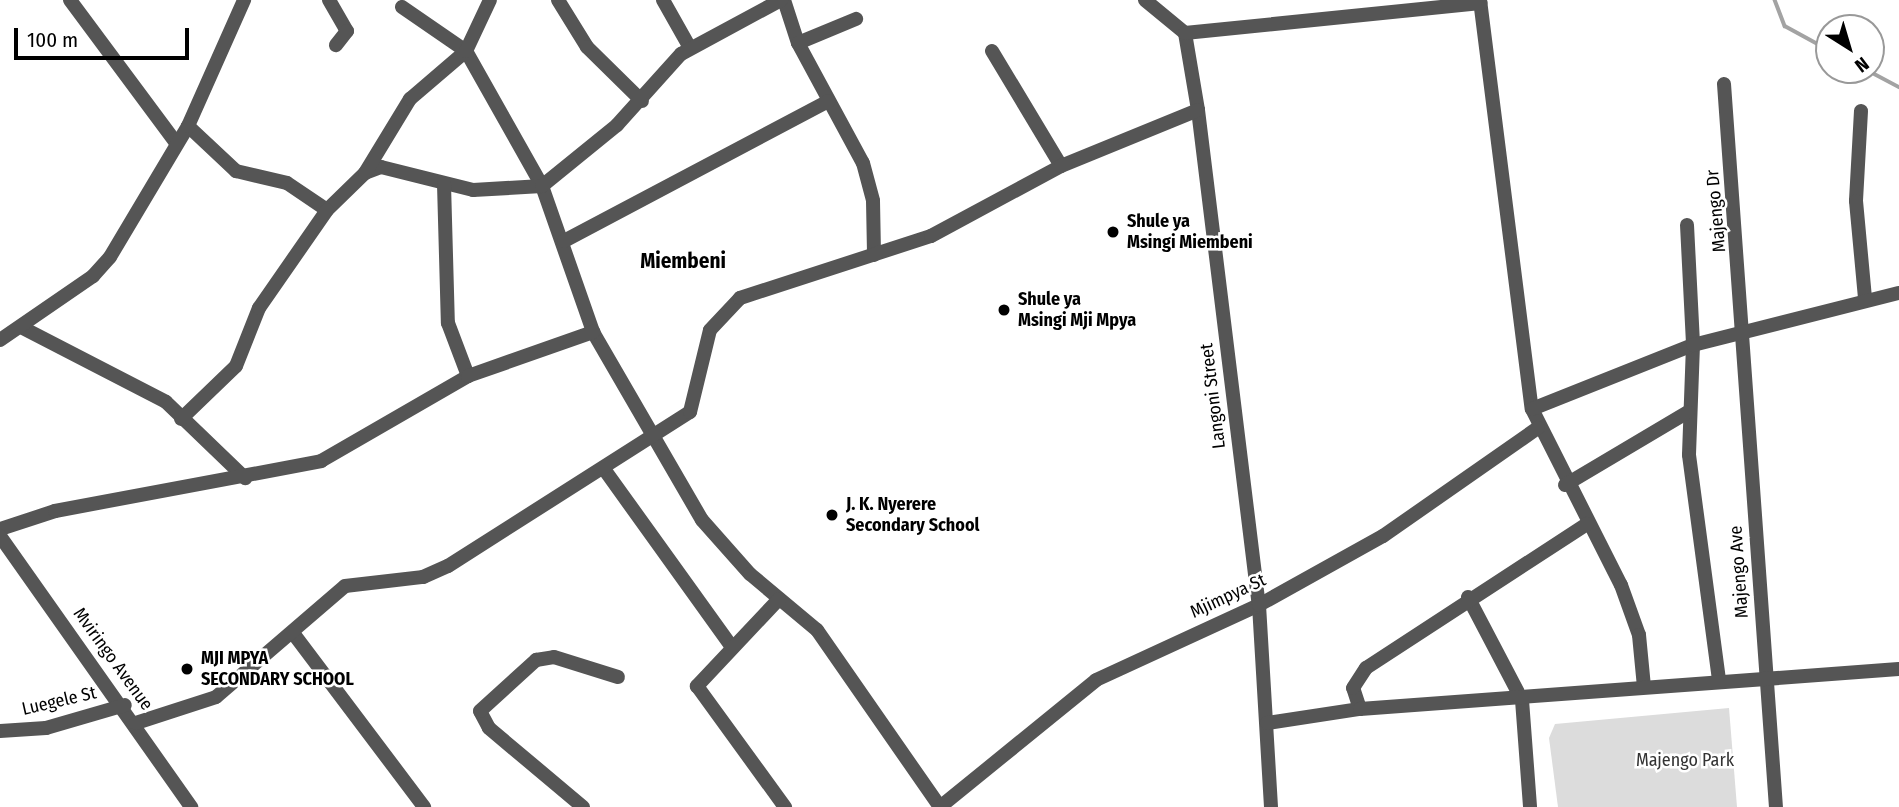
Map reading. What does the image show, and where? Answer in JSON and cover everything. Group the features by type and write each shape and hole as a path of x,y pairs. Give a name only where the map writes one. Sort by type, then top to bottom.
{"street":[{"path":"69,0 177,144"},
{"path":"0,340 21,327 110,257 188,126 244,0"},
{"path":"329,0 347,31 336,45"},
{"path":"558,0 587,47 642,101"},
{"path":"663,0 690,48"},
{"path":"365,173 393,167 444,184 473,190 542,186 642,101 690,48 782,0 798,43 863,163 873,201 874,255"},
{"path":"1145,0 1185,33 1480,1 1532,409 1565,485 1621,585 1639,635 1644,687"},
{"path":"181,419 236,366 259,307 327,210 365,173 410,99 466,51 485,3"},
{"path":"402,8 466,51 542,186 564,241 593,332 650,439 702,520 779,599 817,630 940,807"},
{"path":"798,43 856,19"},
{"name":"Langoni Street","path":"1185,33 1198,110 1259,605 1270,807"},
{"path":"992,51 1061,166"},
{"name":"Majengo Dr","path":"1724,84 1744,335"},
{"path":"564,241 828,101"},
{"path":"136,723 216,696 345,586 423,578 604,469 690,412 720,312 774,283 931,236 1061,166 1198,110"},
{"path":"1861,111 1856,201 1865,298"},
{"path":"188,126 236,171 287,183 327,210"},
{"path":"444,184 448,323 468,376"},
{"path":"1687,225 1693,345 1688,412 1719,681"},
{"path":"1532,409 1693,345 1744,335 1865,298 1899,293"},
{"path":"21,327 137,383 245,478"},
{"path":"0,529 55,511 245,478 344,450 468,376 593,332"},
{"name":"Majengo Ave","path":"1744,335 1765,680 1776,807"},
{"path":"1565,485 1688,412"},
{"name":"Mjimpya St","path":"940,807 1096,680 1259,605 1406,522 1538,428"},
{"path":"604,469 732,647"},
{"path":"1360,709 1353,688 1366,668 1468,597 1587,524"},
{"name":"Mviringo Avenue","path":"0,536 125,705 191,807"},
{"path":"1468,597 1522,700 1530,807"},
{"path":"779,599 697,686 785,807"},
{"path":"293,633 424,807"},
{"path":"583,807 489,728 480,711 537,660 566,659 618,677"},
{"path":"1267,723 1360,709 1522,700 1644,687 1899,669"},
{"name":"Luegele St","path":"0,731 46,728 125,705"}],"green space":[{"name":"Majengo Park","path":"1729,708 1737,807 1558,807 1549,738 1555,724"}],"waterway":[{"path":"1775,0 1785,26 1815,42"},
{"path":"1885,80 1899,87"}],"place":[{"name":"Shule ya Msingi Miembeni","path":"1113,232"},
{"name":"Shule ya Msingi Mji Mpya","path":"1004,310"},
{"name":"J. K. Nyerere Secondary School","path":"832,515"},
{"name":"MJI MPYA SECONDARY SCHOOL","path":"187,669"}],"district":[{"name":"Miembeni","path":"683,261"}]}
